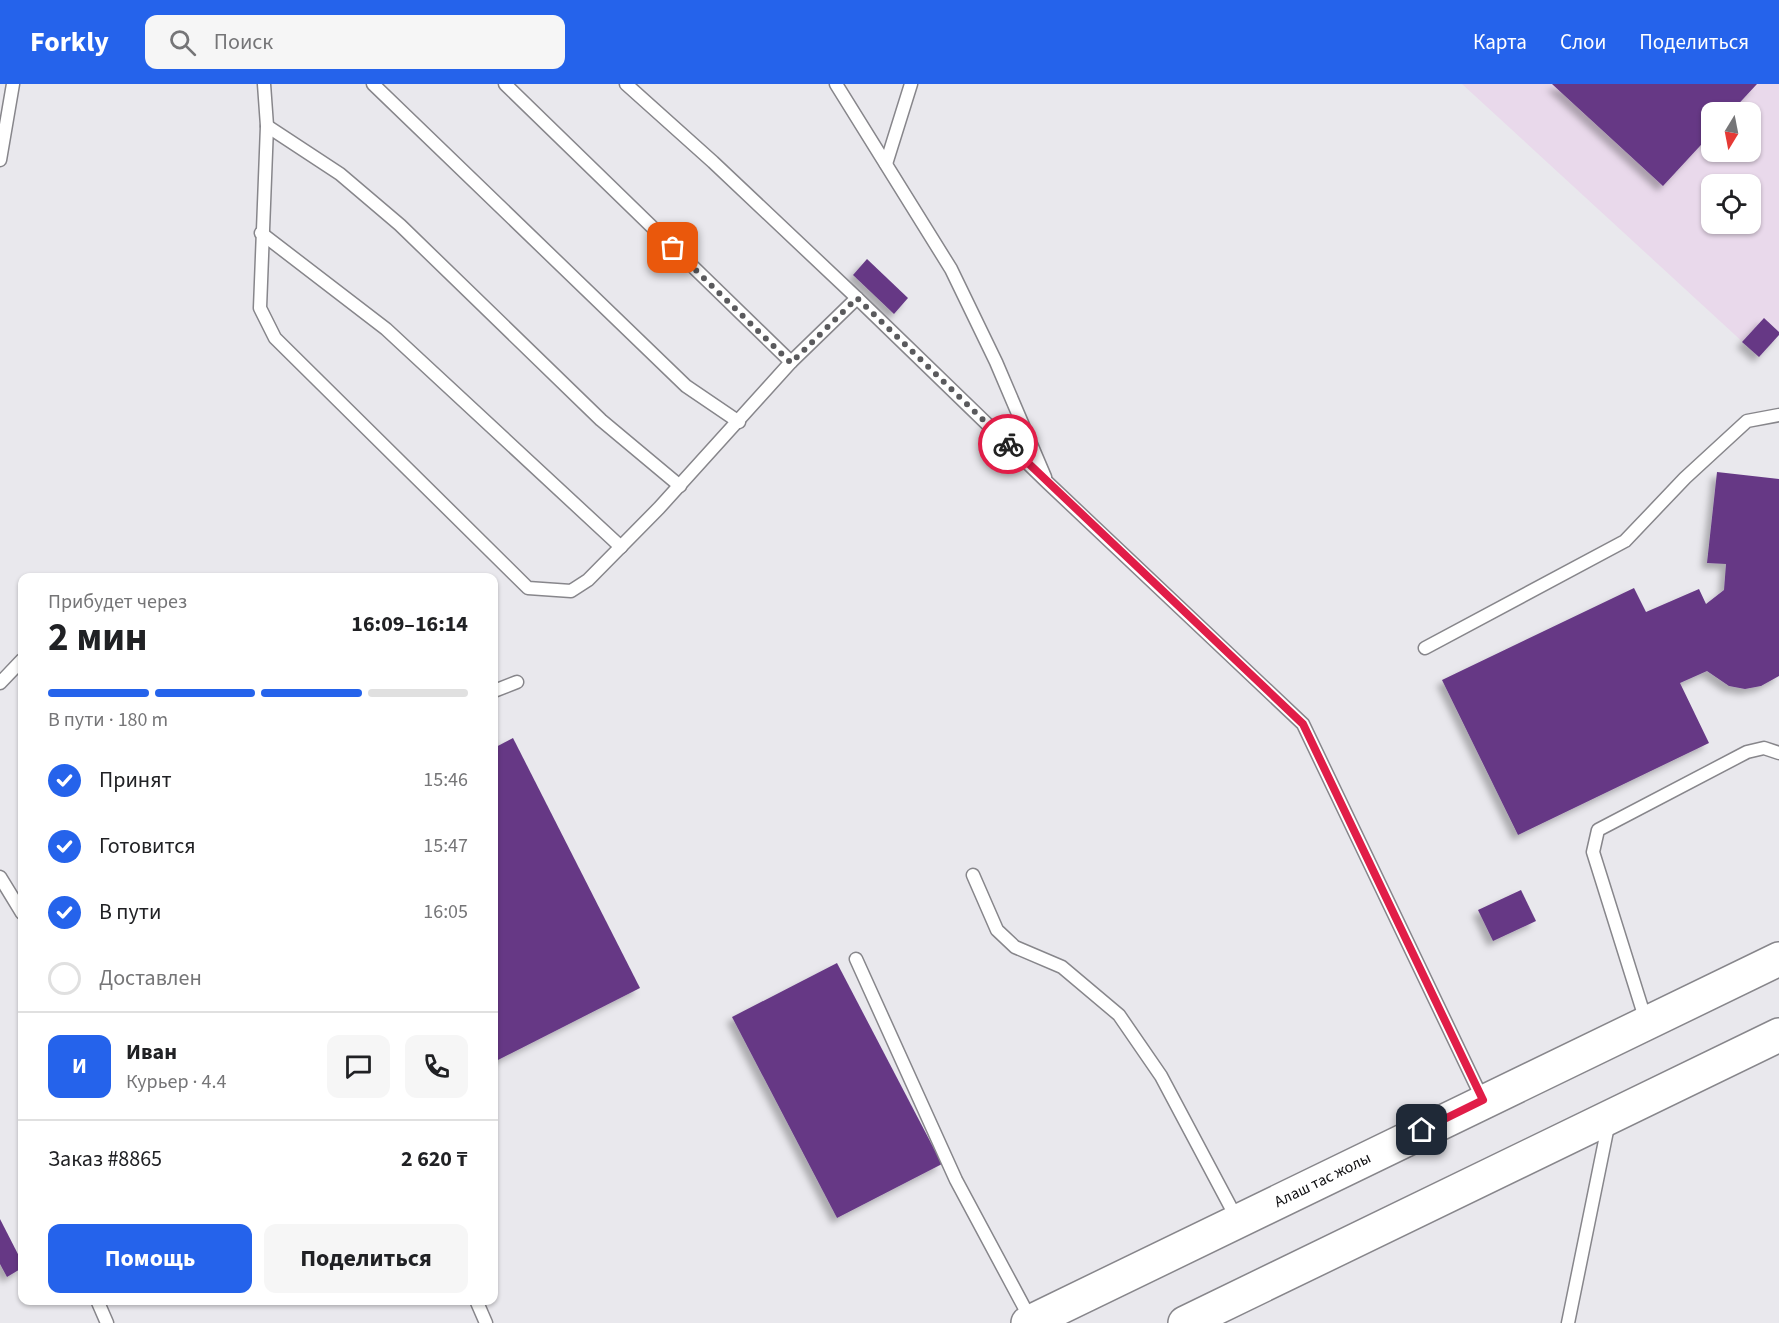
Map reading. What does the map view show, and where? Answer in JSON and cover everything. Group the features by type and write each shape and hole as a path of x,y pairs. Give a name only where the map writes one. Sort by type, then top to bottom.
{"main road":[{"name":"Алаш тас жолы","path":"1030,1322 1483,1100 1779,959"},
{"path":"1185,1323 1779,1035"}],"lane":[{"path":"0,160 13,84"},
{"path":"264,84 267,126 261,233 260,308 275,338 528,588 571,591 588,580 680,486 791,363 857,298"},
{"path":"373,84 686,386 739,422"},
{"path":"505,84 791,363"},
{"path":"626,84 713,162 857,298 1048,483 1303,724 1483,1100"},
{"path":"836,84 951,269 996,362 1048,483"},
{"path":"886,164 911,84"},
{"path":"267,126 340,174 400,225 601,420 680,486"},
{"path":"261,233 386,329 621,546"},
{"path":"1425,648 1625,541 1684,478 1747,421 1779,415"},
{"path":"0,683 18,664"},
{"path":"498,690 518,682"},
{"path":"1646,1022 1593,852 1598,830 1747,752 1764,748 1779,753"},
{"path":"973,875 997,930 1015,947 1062,967 1119,1015 1161,1076 1238,1220"},
{"path":"0,877 18,906"},
{"path":"856,959 956,1180 1030,1322"},
{"path":"1568,1323 1609,1118"},
{"path":"99,1305 107,1323"},
{"path":"478,1305 486,1323"}],"shaded area":[{"path":"1462,84 1779,84 1779,335 1759,357"}],"building":[{"path":"1552,84 1757,84 1740,102 1701,102 1701,145 1663,186"},
{"path":"867,259 908,298 894,314 853,275"},
{"path":"1764,318 1779,332 1779,335 1759,357 1742,342"},
{"path":"1717,472 1779,479 1779,676 1761,686 1745,689 1729,686 1707,671 1680,683 1709,743 1518,835 1442,680 1634,588 1646,612 1699,589 1706,604 1724,590 1726,564 1707,563"},
{"path":"513,738 640,988 498,1060 498,746"},
{"path":"1521,890 1536,921 1493,941 1478,910"},
{"path":"837,963 942,1164 837,1218 732,1017"},
{"path":"0,1219 18,1254 18,1270 7,1277 0,1264"}],"way so far":[{"path":"673,248 791,363 857,298 1008,444"}],"route":[{"path":"1008,444 1303,724 1483,1100 1422,1130"}]}
